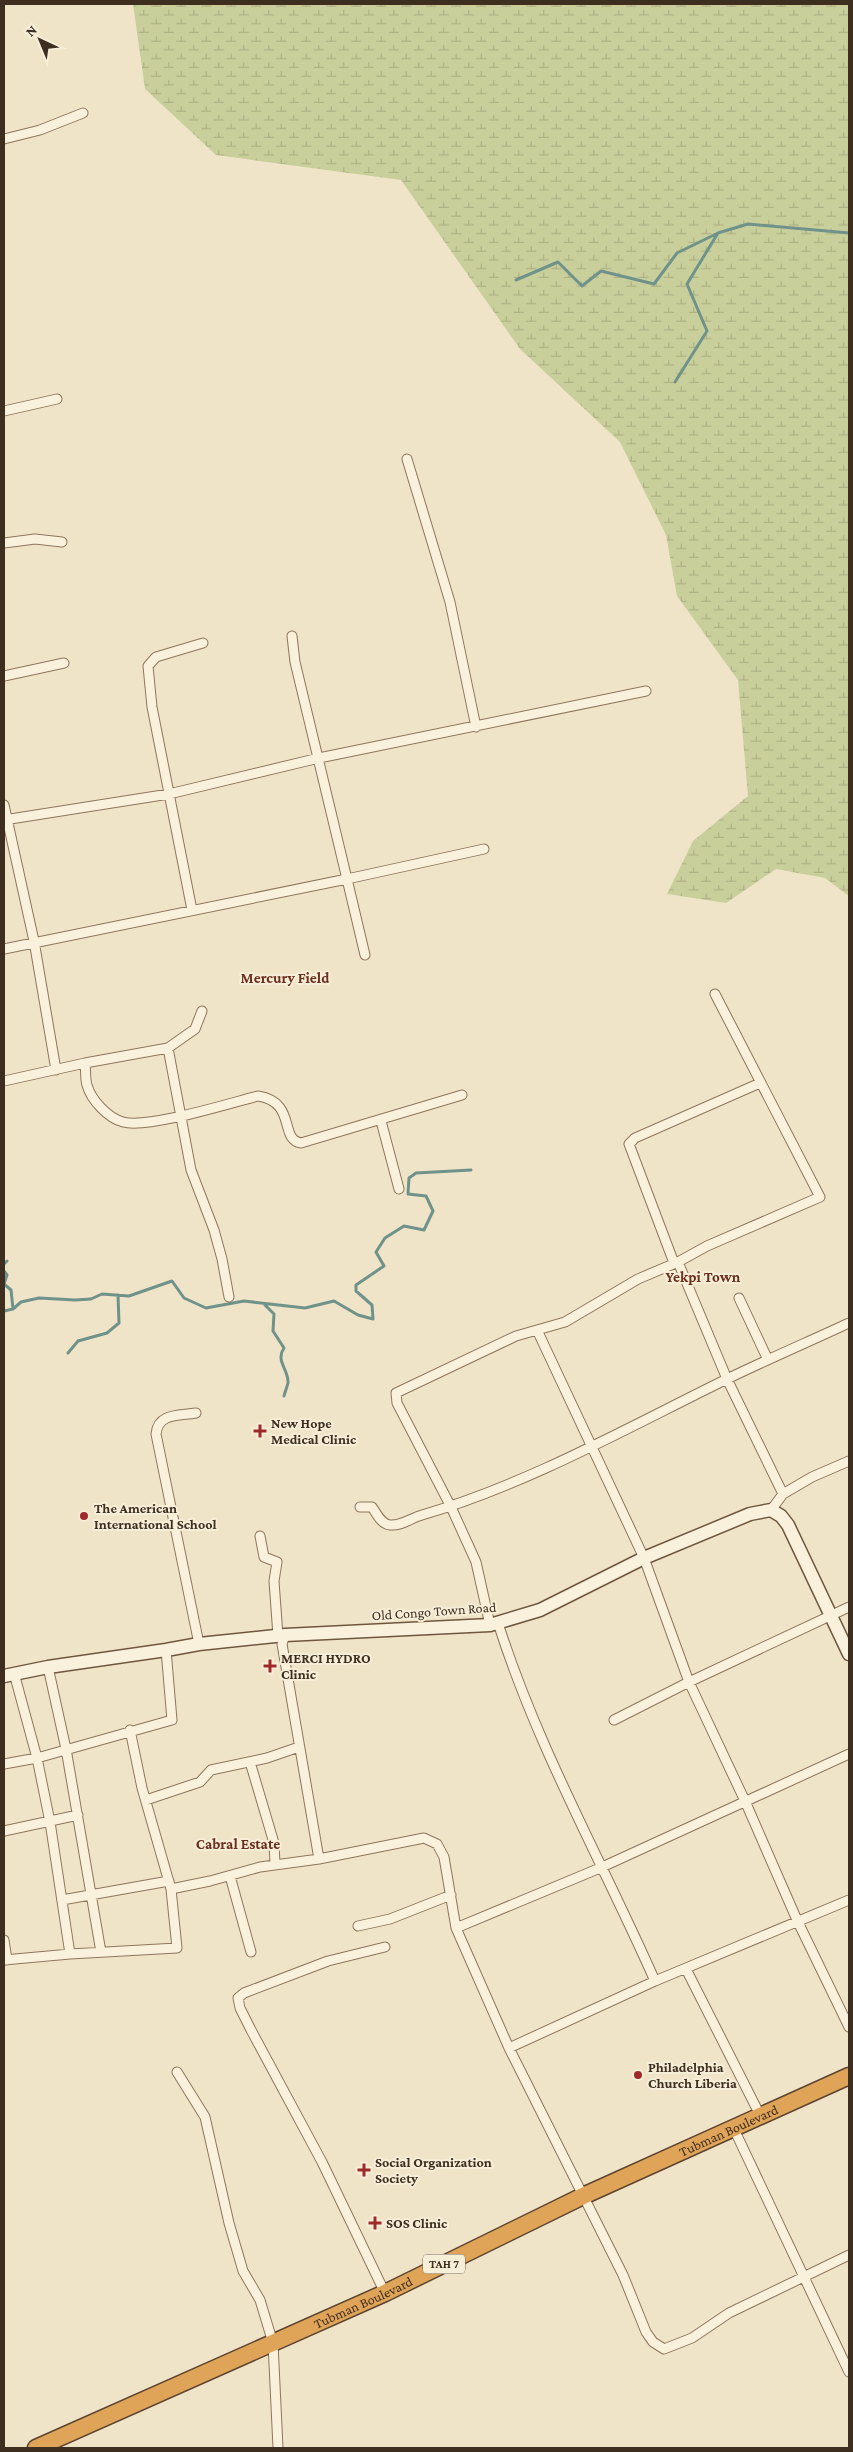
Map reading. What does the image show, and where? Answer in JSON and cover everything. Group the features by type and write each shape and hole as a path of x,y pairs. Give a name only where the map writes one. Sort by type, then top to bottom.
{"highway":[{"name":"Tubman Boulevard","path":"36,2448 386,2293 583,2196 849,2076"}],"street":[{"path":"4,139 40,130 83,113"},
{"path":"4,411 57,399"},
{"path":"407,459 450,602 476,727"},
{"path":"4,543 35,539 62,542"},
{"path":"292,636 295,662 365,955"},
{"path":"192,910 152,707 148,666 156,657 203,643"},
{"path":"4,676 64,663"},
{"path":"6,819 169,794 319,758 476,727 510,718 646,690"},
{"path":"4,805 34,941 56,1070"},
{"path":"4,949 34,941 347,879 484,849"},
{"path":"655,1981 545,1748 494,1624 476,1562 451,1507 396,1403 396,1393 516,1336 565,1322 638,1278 820,1197 715,994"},
{"path":"4,1081 85,1062 168,1048 195,1029 202,1011"},
{"path":"168,1048 191,1170 214,1230 229,1297"},
{"path":"85,1062 86,1085 93,1098 102,1109 123,1122 143,1123 181,1116 258,1096 270,1098 281,1107 291,1138 295,1142 301,1143 382,1121 462,1095"},
{"path":"760,1083 635,1138 629,1144 676,1262 727,1379 783,1494"},
{"path":"382,1121 399,1189"},
{"path":"739,1298 768,1360"},
{"path":"360,1507 372,1507 380,1520 388,1525 400,1525 419,1516 451,1507 593,1446 727,1379 849,1323"},
{"path":"537,1330 644,1558 689,1682 745,1801 797,1920 849,2027"},
{"path":"196,1413 162,1419 156,1425 156,1434 199,1644"},
{"path":"849,1461 812,1477 783,1494 771,1510 788,1525 849,1654"},
{"name":"Old Congo Town Road","path":"9,1675 48,1667 199,1644 282,1635 494,1624 540,1610 644,1558 750,1514 771,1510"},
{"path":"260,1536 264,1557 277,1562 274,1581 282,1644 319,1859"},
{"path":"614,1720 689,1682 849,1607"},
{"path":"4,1764 36,1758 130,1730 172,1720 166,1650"},
{"path":"48,1667 66,1749 101,1952"},
{"path":"9,1675 36,1758 50,1822 70,1954"},
{"path":"4,1940 6,1960 70,1954 177,1948 170,1885 146,1800 130,1730"},
{"path":"146,1800 200,1782 211,1770 250,1762 299,1748"},
{"path":"456,1928 600,1868 849,1754"},
{"path":"250,1762 274,1843 275,1864"},
{"path":"4,1830 78,1815"},
{"path":"62,1900 230,1876 275,1864 319,1859 424,1838 437,1844 444,1857 456,1928 509,2048 623,2276 646,2332 653,2342 664,2349 692,2338 729,2313 849,2255"},
{"path":"230,1876 251,1952"},
{"path":"358,1926 390,1919 451,1895"},
{"path":"509,2048 655,1981 797,1920 849,1900"},
{"path":"385,1947 328,1961 254,1989 238,1998 240,2008 251,2030 322,2162 386,2293"},
{"path":"686,1969 760,2115"},
{"path":"177,2072 205,2117 229,2223 241,2263 260,2300 273,2343 278,2448"},
{"path":"733,2127 849,2372"}],"green space":[{"path":"133,4 849,4 849,896 825,878 776,869 726,903 667,894 693,841 748,796 738,680 677,596 666,535 620,442 520,349 401,180 216,155 145,89"}],"waterway":[{"path":"516,280 558,262 582,286 601,271 654,284 677,253 718,233 748,224 849,233"},
{"path":"675,382 707,331 687,284 718,233"},
{"path":"4,1311 13,1309 21,1302 39,1298 75,1300 91,1299 102,1294 129,1296 172,1281 184,1298 206,1308 244,1301 305,1308 334,1301 358,1315 373,1319 372,1305 356,1291 356,1285 384,1266 376,1252 385,1238 404,1226 424,1230 433,1211 426,1196 408,1194 409,1178 416,1173 471,1170"},
{"path":"4,1264 7,1261"},
{"path":"4,1271 7,1275 4,1284 11,1290 13,1309"},
{"path":"68,1353 78,1341 107,1333 119,1323 118,1295"},
{"path":"265,1305 274,1314 273,1331 284,1348 281,1357 288,1378 284,1396"}],"place":[{"name":"New Hope Medical Clinic","path":"260,1431"},
{"name":"The American International School","path":"84,1516"},
{"name":"MERCI HYDRO Clinic","path":"270,1666"},
{"name":"Philadelphia Church Liberia","path":"638,2075"},
{"name":"Social Organization Society","path":"364,2170"},
{"name":"SOS Clinic","path":"375,2223"}],"district":[{"name":"Mercury Field","path":"285,978"},
{"name":"Yekpi Town","path":"703,1277"},
{"name":"Cabral Estate","path":"238,1844"}]}
